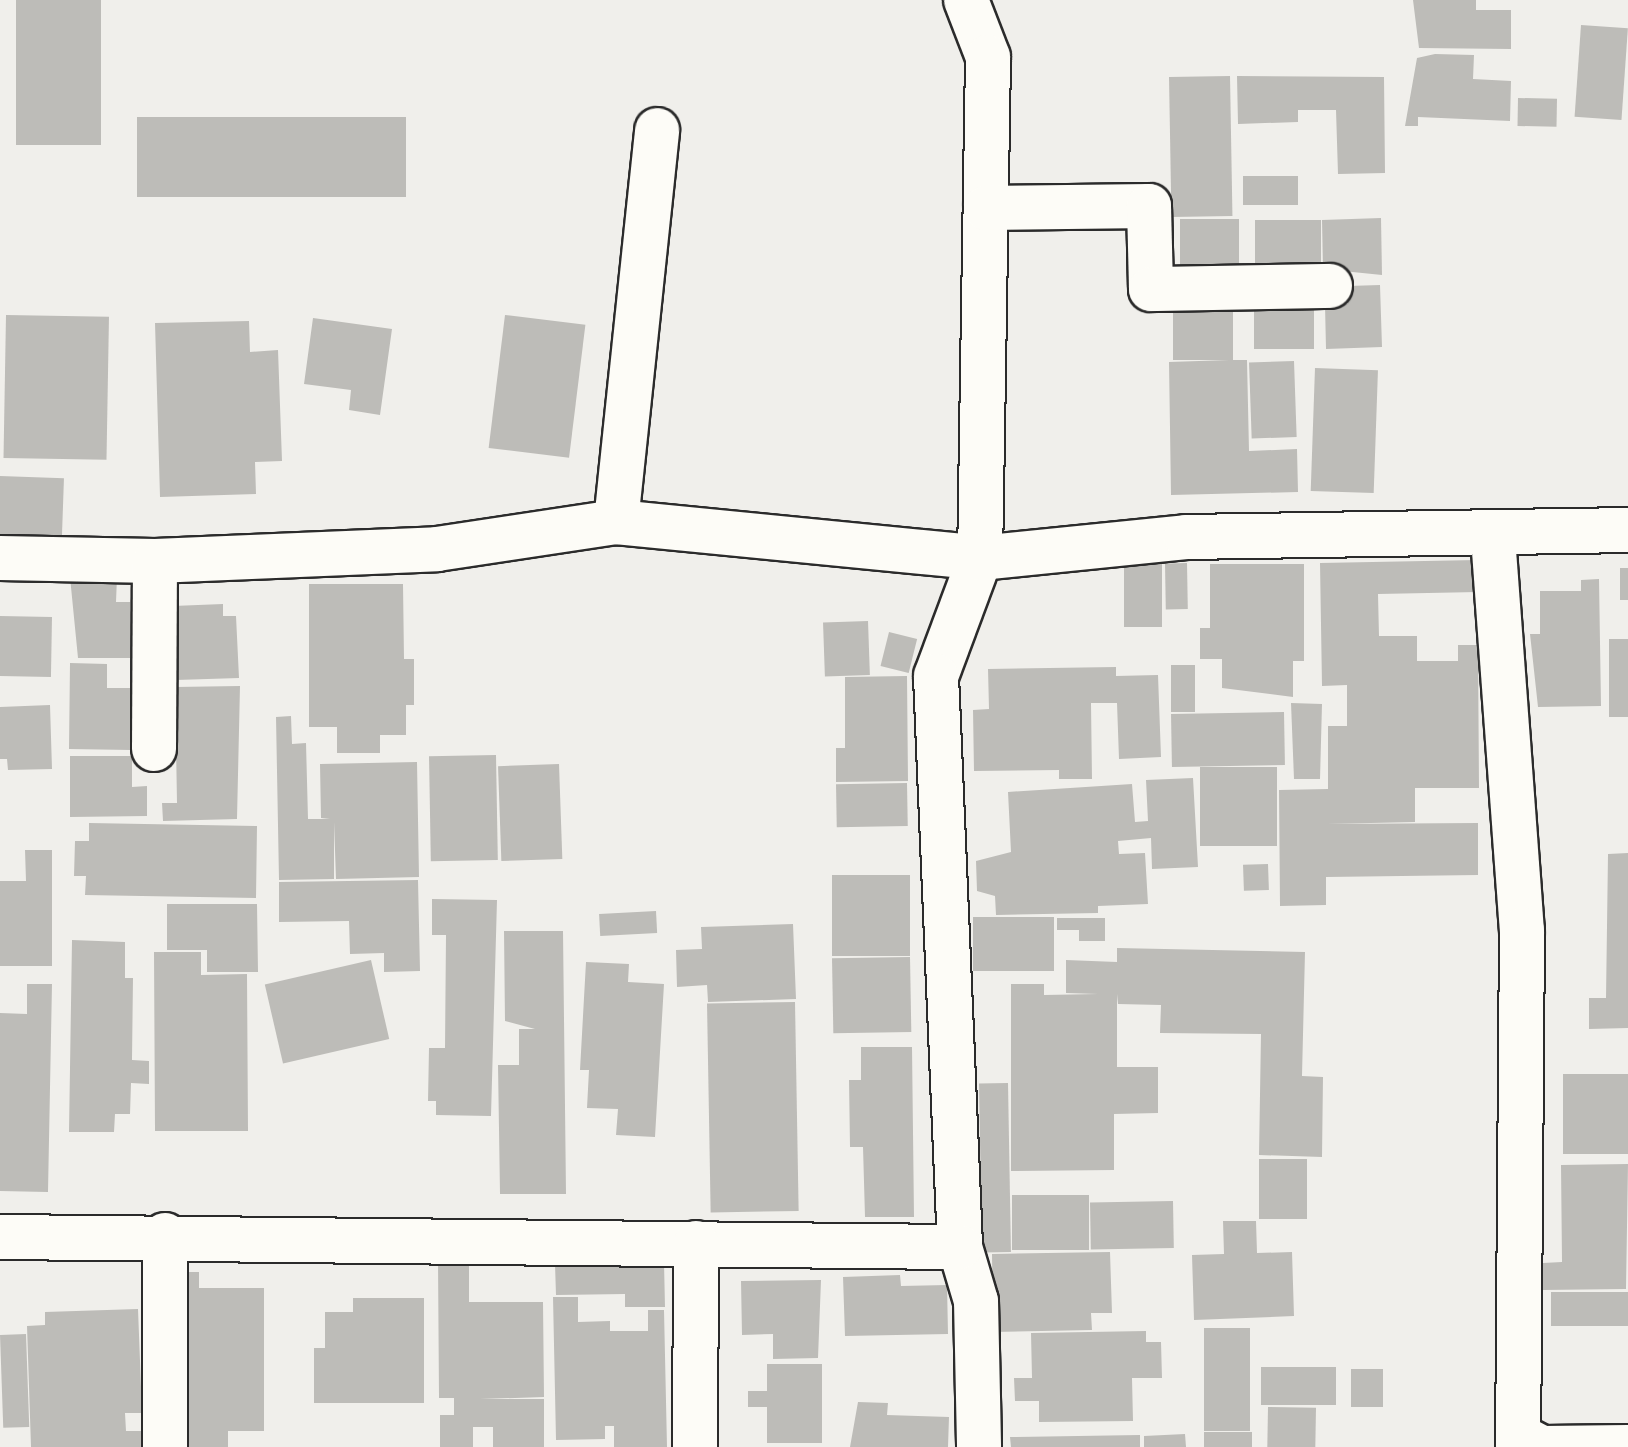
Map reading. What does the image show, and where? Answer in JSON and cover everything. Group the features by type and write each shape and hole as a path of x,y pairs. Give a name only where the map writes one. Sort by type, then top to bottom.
{"street":[{"path":"966,0 988,57 980,558 936,676 960,1247 976,1301 979,1447"},
{"path":"616,522 657,130"},
{"path":"986,208 1149,206 1151,289 1330,286"},
{"path":"0,558 155,561 437,549 616,522 980,558 1186,537 1493,537 1628,530"},
{"path":"1493,537 1522,930 1518,1436"},
{"path":"154,749 155,561"},
{"path":"0,1237 165,1235 960,1247"},
{"path":"165,1235 165,1447"},
{"path":"695,1447 696,1243"}],"lane":[{"path":"1518,1436 1628,1437"}],"building":[{"path":"16,0 101,0 101,145 16,145"},
{"path":"1413,0 1476,0 1476,10 1511,10 1511,49 1419,48"},
{"path":"1581,25 1628,28 1621,120 1575,117"},
{"path":"1435,54 1474,55 1473,79 1511,81 1510,121 1418,117 1418,126 1405,126 1417,58"},
{"path":"1230,76 1232,216 1171,217 1169,77"},
{"path":"1237,76 1384,77 1385,173 1338,174 1336,110 1298,110 1298,122 1238,124"},
{"path":"1518,98 1557,99 1557,127 1518,126"},
{"path":"137,117 406,117 406,197 137,197"},
{"path":"1243,176 1298,176 1298,205 1243,205"},
{"path":"1381,218 1382,275 1323,269 1322,220"},
{"path":"1180,219 1239,219 1239,269 1180,269"},
{"path":"1255,220 1321,220 1321,269 1255,269"},
{"path":"1380,285 1382,347 1326,349 1325,305 1348,304 1348,286"},
{"path":"1254,307 1314,307 1314,349 1254,349"},
{"path":"1233,310 1233,360 1247,360 1249,451 1297,449 1298,492 1171,495 1169,362 1229,360 1173,360 1173,311"},
{"path":"6,315 109,317 106,460 4,458"},
{"path":"505,315 585,325 569,458 489,448"},
{"path":"313,318 392,329 380,415 349,410 351,390 304,384"},
{"path":"249,321 250,352 278,350 282,461 255,462 256,494 160,497 155,323"},
{"path":"1294,361 1297,437 1252,439 1249,363"},
{"path":"1315,368 1378,370 1374,493 1311,491"},
{"path":"0,476 64,478 62,539 0,537"},
{"path":"1124,560 1162,560 1162,627 1124,627"},
{"path":"1477,560 1478,592 1378,594 1379,636 1417,636 1417,661 1458,661 1458,645 1478,645 1479,788 1415,788 1415,822 1327,824 1478,823 1478,875 1326,877 1326,905 1280,906 1279,790 1328,789 1328,726 1347,726 1347,685 1322,686 1320,563"},
{"path":"1165,563 1187,563 1188,609 1166,609"},
{"path":"1210,564 1304,564 1304,661 1293,661 1293,697 1222,688 1222,659 1200,659 1200,628 1210,628"},
{"path":"1620,568 1628,568 1628,600 1620,600"},
{"path":"70,577 117,577 116,602 130,602 130,658 78,658"},
{"path":"1599,579 1601,706 1538,707 1530,634 1540,634 1540,591 1581,591 1581,580"},
{"path":"309,584 403,584 404,659 414,659 414,705 406,705 406,735 380,735 380,753 337,753 337,727 309,727"},
{"path":"223,604 223,616 236,616 239,678 176,680 173,606"},
{"path":"0,616 52,617 51,677 0,676"},
{"path":"868,621 870,675 825,677 823,623"},
{"path":"889,632 917,639 909,673 881,666"},
{"path":"1609,639 1628,639 1628,717 1609,717"},
{"path":"70,663 107,664 107,688 131,688 131,750 69,749"},
{"path":"1171,665 1195,665 1195,712 1171,712"},
{"path":"1116,667 1116,676 1158,675 1161,757 1119,759 1117,703 1091,703 1092,779 1059,779 1059,770 974,771 973,710 989,709 988,669"},
{"path":"907,676 908,781 836,782 836,748 845,748 845,677"},
{"path":"240,686 237,819 163,821 162,803 177,803 175,687"},
{"path":"1291,703 1322,704 1320,779 1294,779"},
{"path":"50,705 52,769 8,770 7,759 0,759 0,707"},
{"path":"1284,712 1285,765 1172,767 1171,714"},
{"path":"291,716 292,744 306,743 308,819 330,819 321,818 320,764 417,762 419,877 336,879 334,822 334,879 279,880 276,717"},
{"path":"496,755 498,860 431,861 429,756"},
{"path":"70,756 132,756 132,787 147,786 147,816 70,817"},
{"path":"559,764 562,859 501,861 498,766"},
{"path":"1200,767 1277,767 1277,846 1200,846"},
{"path":"1193,778 1198,867 1152,869 1151,838 1118,841 1119,854 1145,853 1148,904 1098,906 1098,913 996,915 995,896 977,891 976,861 1011,852 1008,792 1132,784 1135,822 1148,821 1146,780"},
{"path":"907,783 908,826 837,827 836,784"},
{"path":"89,823 257,826 256,898 85,895 86,876 74,876 75,841 89,841"},
{"path":"25,850 52,850 52,966 0,966 0,881 26,881"},
{"path":"1628,853 1628,1028 1589,1029 1589,998 1606,998 1608,854"},
{"path":"1268,864 1269,890 1244,891 1243,865"},
{"path":"832,875 910,875 910,956 832,956"},
{"path":"418,880 420,971 384,972 384,953 350,954 349,921 279,922 279,882"},
{"path":"432,899 497,900 491,1116 436,1115 436,1101 428,1101 429,1048 445,1048 446,935 432,935"},
{"path":"167,904 257,904 258,972 207,972 207,950 167,950"},
{"path":"656,911 657,933 600,936 599,914"},
{"path":"973,917 1054,917 1054,971 973,971"},
{"path":"1057,918 1105,918 1105,941 1079,941 1079,930 1057,930"},
{"path":"793,924 796,999 708,1002 707,985 677,987 676,950 702,949 701,927"},
{"path":"504,931 563,931 566,1194 500,1194 498,1065 519,1065 519,1029 535,1029 505,1021"},
{"path":"72,940 125,942 125,978 133,978 132,1060 149,1061 149,1084 131,1083 130,1114 115,1114 114,1132 69,1132"},
{"path":"1117,948 1305,952 1302,1076 1323,1077 1322,1157 1259,1155 1261,1034 1160,1033 1161,1005 1118,1004 1117,994 1117,1067 1158,1067 1158,1113 1114,1114 1114,1170 1011,1171 1011,984 1044,984 1044,995 1098,994 1066,993 1066,960 1117,962"},
{"path":"154,952 201,952 201,975 247,974 248,1131 155,1131"},
{"path":"910,957 911,1032 833,1033 832,958"},
{"path":"371,960 389,1039 283,1063 265,985"},
{"path":"586,962 629,964 628,982 664,984 655,1137 616,1135 618,1109 587,1108 589,1070 580,1070"},
{"path":"27,984 52,984 48,1192 0,1191 0,1013 27,1014"},
{"path":"795,1002 799,1211 711,1213 707,1004"},
{"path":"861,1047 912,1047 914,1217 865,1217 863,1147 850,1147 849,1080 861,1080"},
{"path":"1563,1074 1628,1074 1628,1154 1563,1154"},
{"path":"1008,1083 1011,1252 982,1252 979,1084"},
{"path":"1259,1159 1307,1159 1307,1219 1259,1219"},
{"path":"1628,1164 1626,1289 1543,1290 1543,1263 1562,1262 1561,1165"},
{"path":"1012,1195 1089,1195 1089,1250 1012,1250"},
{"path":"1173,1201 1174,1248 1091,1249 1090,1202"},
{"path":"1223,1221 1256,1221 1257,1253 1292,1252 1294,1316 1194,1320 1192,1255 1224,1254"},
{"path":"1110,1252 1112,1313 1091,1313 1092,1330 993,1332 992,1254"},
{"path":"438,1261 469,1261 469,1302 543,1302 544,1397 480,1399 544,1399 544,1447 493,1447 493,1427 473,1427 473,1447 440,1447 440,1415 454,1415 454,1398 439,1398"},
{"path":"664,1262 665,1307 625,1307 625,1294 556,1295 555,1264"},
{"path":"187,1272 199,1272 199,1288 264,1288 264,1431 228,1431 228,1447 187,1447"},
{"path":"900,1275 901,1286 947,1285 948,1334 845,1336 843,1277"},
{"path":"821,1280 818,1358 773,1359 773,1334 742,1335 741,1281"},
{"path":"1551,1292 1628,1292 1628,1326 1551,1326"},
{"path":"553,1297 578,1297 578,1322 610,1321 610,1331 648,1331 648,1310 664,1310 667,1447 614,1447 614,1426 605,1426 605,1439 556,1440"},
{"path":"353,1298 424,1298 424,1403 314,1403 314,1348 325,1348 325,1312 353,1312"},
{"path":"138,1309 142,1413 125,1413 126,1431 144,1431 144,1447 31,1447 27,1326 45,1325 45,1312"},
{"path":"1204,1328 1250,1328 1250,1431 1204,1431"},
{"path":"1146,1331 1146,1342 1161,1342 1162,1378 1132,1378 1133,1421 1039,1422 1039,1401 1015,1401 1014,1378 1032,1378 1031,1333"},
{"path":"26,1334 29,1427 3,1428 0,1335"},
{"path":"767,1364 822,1364 822,1443 767,1443 767,1407 748,1407 748,1391 767,1391"},
{"path":"1261,1367 1336,1367 1336,1405 1261,1405"},
{"path":"1351,1369 1383,1369 1383,1407 1351,1407"},
{"path":"858,1402 888,1403 887,1415 949,1417 948,1447 850,1447"},
{"path":"1268,1407 1316,1408 1315,1447 1267,1447"},
{"path":"1204,1432 1252,1432 1252,1447 1204,1447"},
{"path":"1185,1434 1186,1447 1144,1447 1144,1436"},
{"path":"1140,1435 1140,1447 1011,1447 1010,1437"}]}
